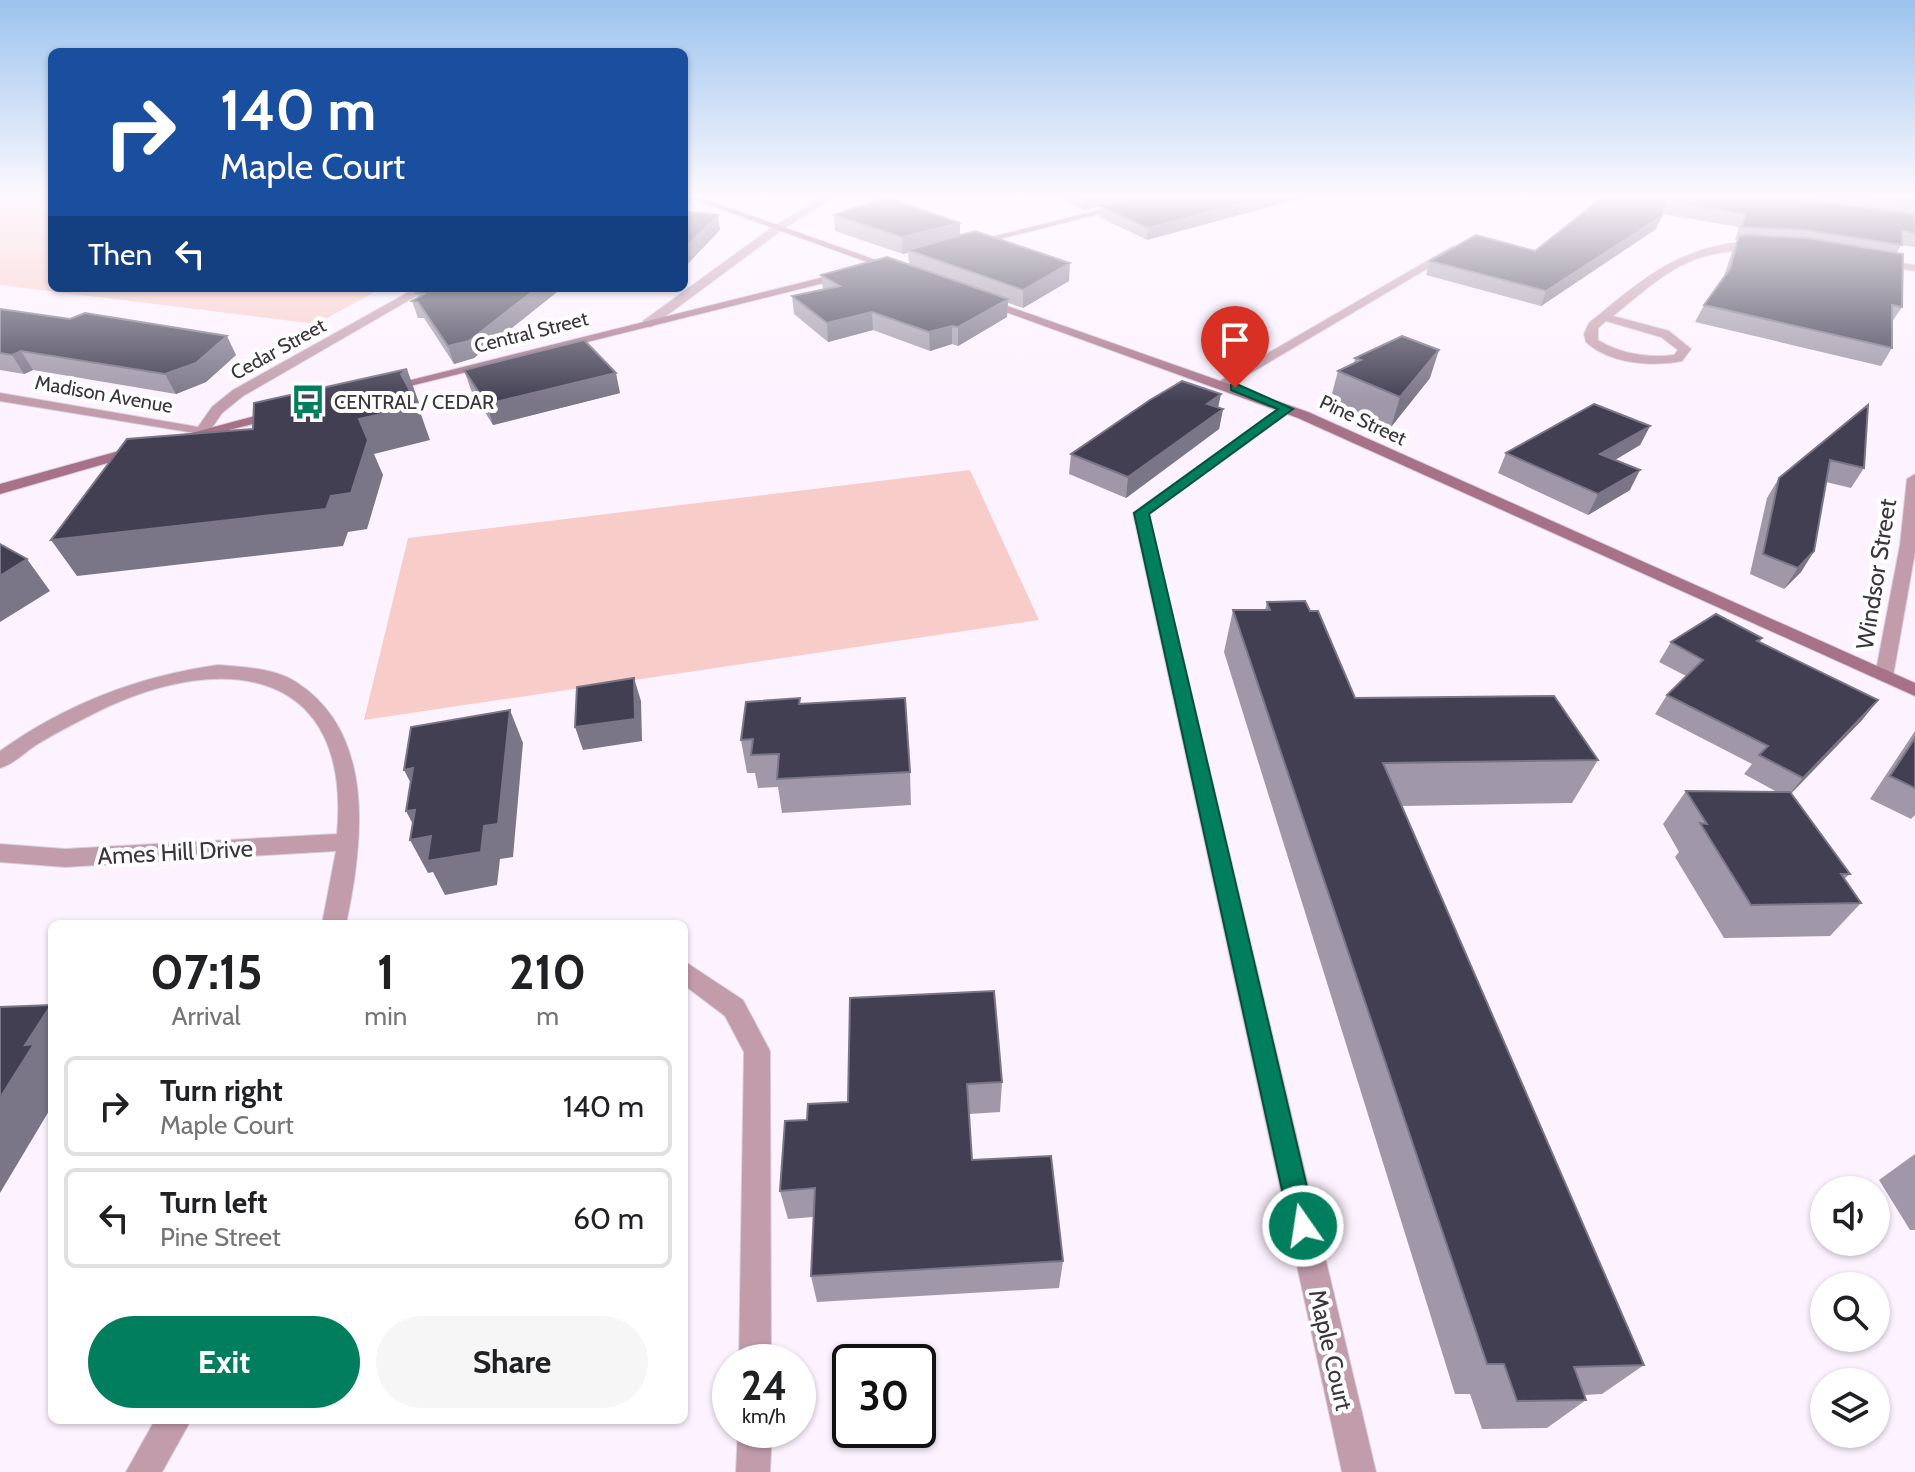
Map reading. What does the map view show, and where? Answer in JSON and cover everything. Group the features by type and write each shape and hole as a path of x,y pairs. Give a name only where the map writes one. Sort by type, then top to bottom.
{"main road":[{"path":"884,265 916,276"},
{"name":"Central Street","path":"372,391 884,265"},
{"name":"Pine Street","path":"963,293 1287,409 1915,690"},
{"path":"0,489 295,409"}],"street":[{"path":"647,324 728,265"},
{"path":"1222,384 1426,265"},
{"path":"1604,317 1676,338 1685,352 1678,358 1650,360 1599,346 1589,338 1590,331 1604,317 1642,283 1673,265"},
{"path":"1890,265 1915,268"},
{"name":"Cedar Street","path":"202,432 217,410 238,393 417,292"},
{"name":"Madison Avenue","path":"0,397 202,432"},
{"name":"Maple Court","path":"1287,409 1141,513 1359,1472"},
{"name":"Windsor Street","path":"1884,676 1908,545 1915,479"},
{"path":"0,761 50,727 122,693 200,674 270,677 300,693 323,719 345,777 352,825 347,875 335,920"},
{"name":"Ames Hill Drive","path":"0,853 65,858 350,842"},
{"path":"688,974 734,1008 757,1051 755,1344"},
{"path":"143,1472 172,1424"},
{"path":"753,1472 754,1448"}],"shaded area":[{"path":"0,265 48,265 48,291 0,285"},
{"path":"57,292 375,292 316,324"},
{"path":"970,470 1039,620 364,720 408,538"}],"building":[{"path":"859,265 909,265 1008,299 958,327 929,332 872,312 827,323 792,296 840,286 821,275"},
{"path":"950,265 1067,265 1023,290"},
{"path":"1444,265 1587,265 1546,291"},
{"path":"1731,265 1903,265 1902,307 1892,305 1892,348 1704,305"},
{"path":"532,292 469,341 448,346 418,302 412,301 424,294 416,293"},
{"path":"0,309 70,319 85,313 227,336 196,363 165,374 21,351 12,355 0,353"},
{"path":"1402,336 1439,350 1400,397 1338,371 1361,360 1355,358"},
{"path":"584,340 616,373 487,404 464,370"},
{"path":"407,369 401,374 418,406 359,419 368,440 351,493 331,496 326,509 51,540 127,439 253,429 254,403"},
{"path":"1182,381 1221,394 1207,404 1223,409 1128,477 1071,454 1150,400"},
{"path":"1594,404 1650,426 1600,454 1640,470 1598,494 1506,453"},
{"path":"1868,405 1864,468 1830,460 1814,551 1798,568 1763,554 1779,478"},
{"path":"0,544 27,559 0,576"},
{"path":"1305,601 1310,611 1318,611 1355,698 1554,696 1598,760 1383,763 1644,1365 1574,1367 1586,1400 1517,1401 1504,1364 1487,1364 1233,610 1270,610 1267,602"},
{"path":"1716,614 1762,638 1757,641 1878,700 1803,778 1759,755 1768,746 1667,695 1703,660 1671,642"},
{"path":"634,678 635,719 575,727 577,687"},
{"path":"800,698 799,704 905,698 910,772 777,779 779,754 751,755 753,739 741,740 746,702"},
{"path":"510,710 498,824 484,826 481,852 427,861 431,836 410,840 415,810 406,811 413,768 404,770 411,727"},
{"path":"1915,738 1915,788 1890,776"},
{"path":"1686,791 1790,792 1850,874 1841,874 1861,903 1751,905 1700,823 1707,824"},
{"path":"994,991 1002,1082 967,1084 972,1160 1051,1156 1063,1261 811,1276 815,1188 780,1191 785,1121 807,1120 808,1104 848,1102 850,998"},
{"path":"48,1005 25,1045 34,1044 0,1098 0,1007"}],"place":[{"name":"CENTRAL / CEDAR","path":"308,402"}],"route":[{"path":"1235,388 1287,409 1141,513 1303,1226"}]}
